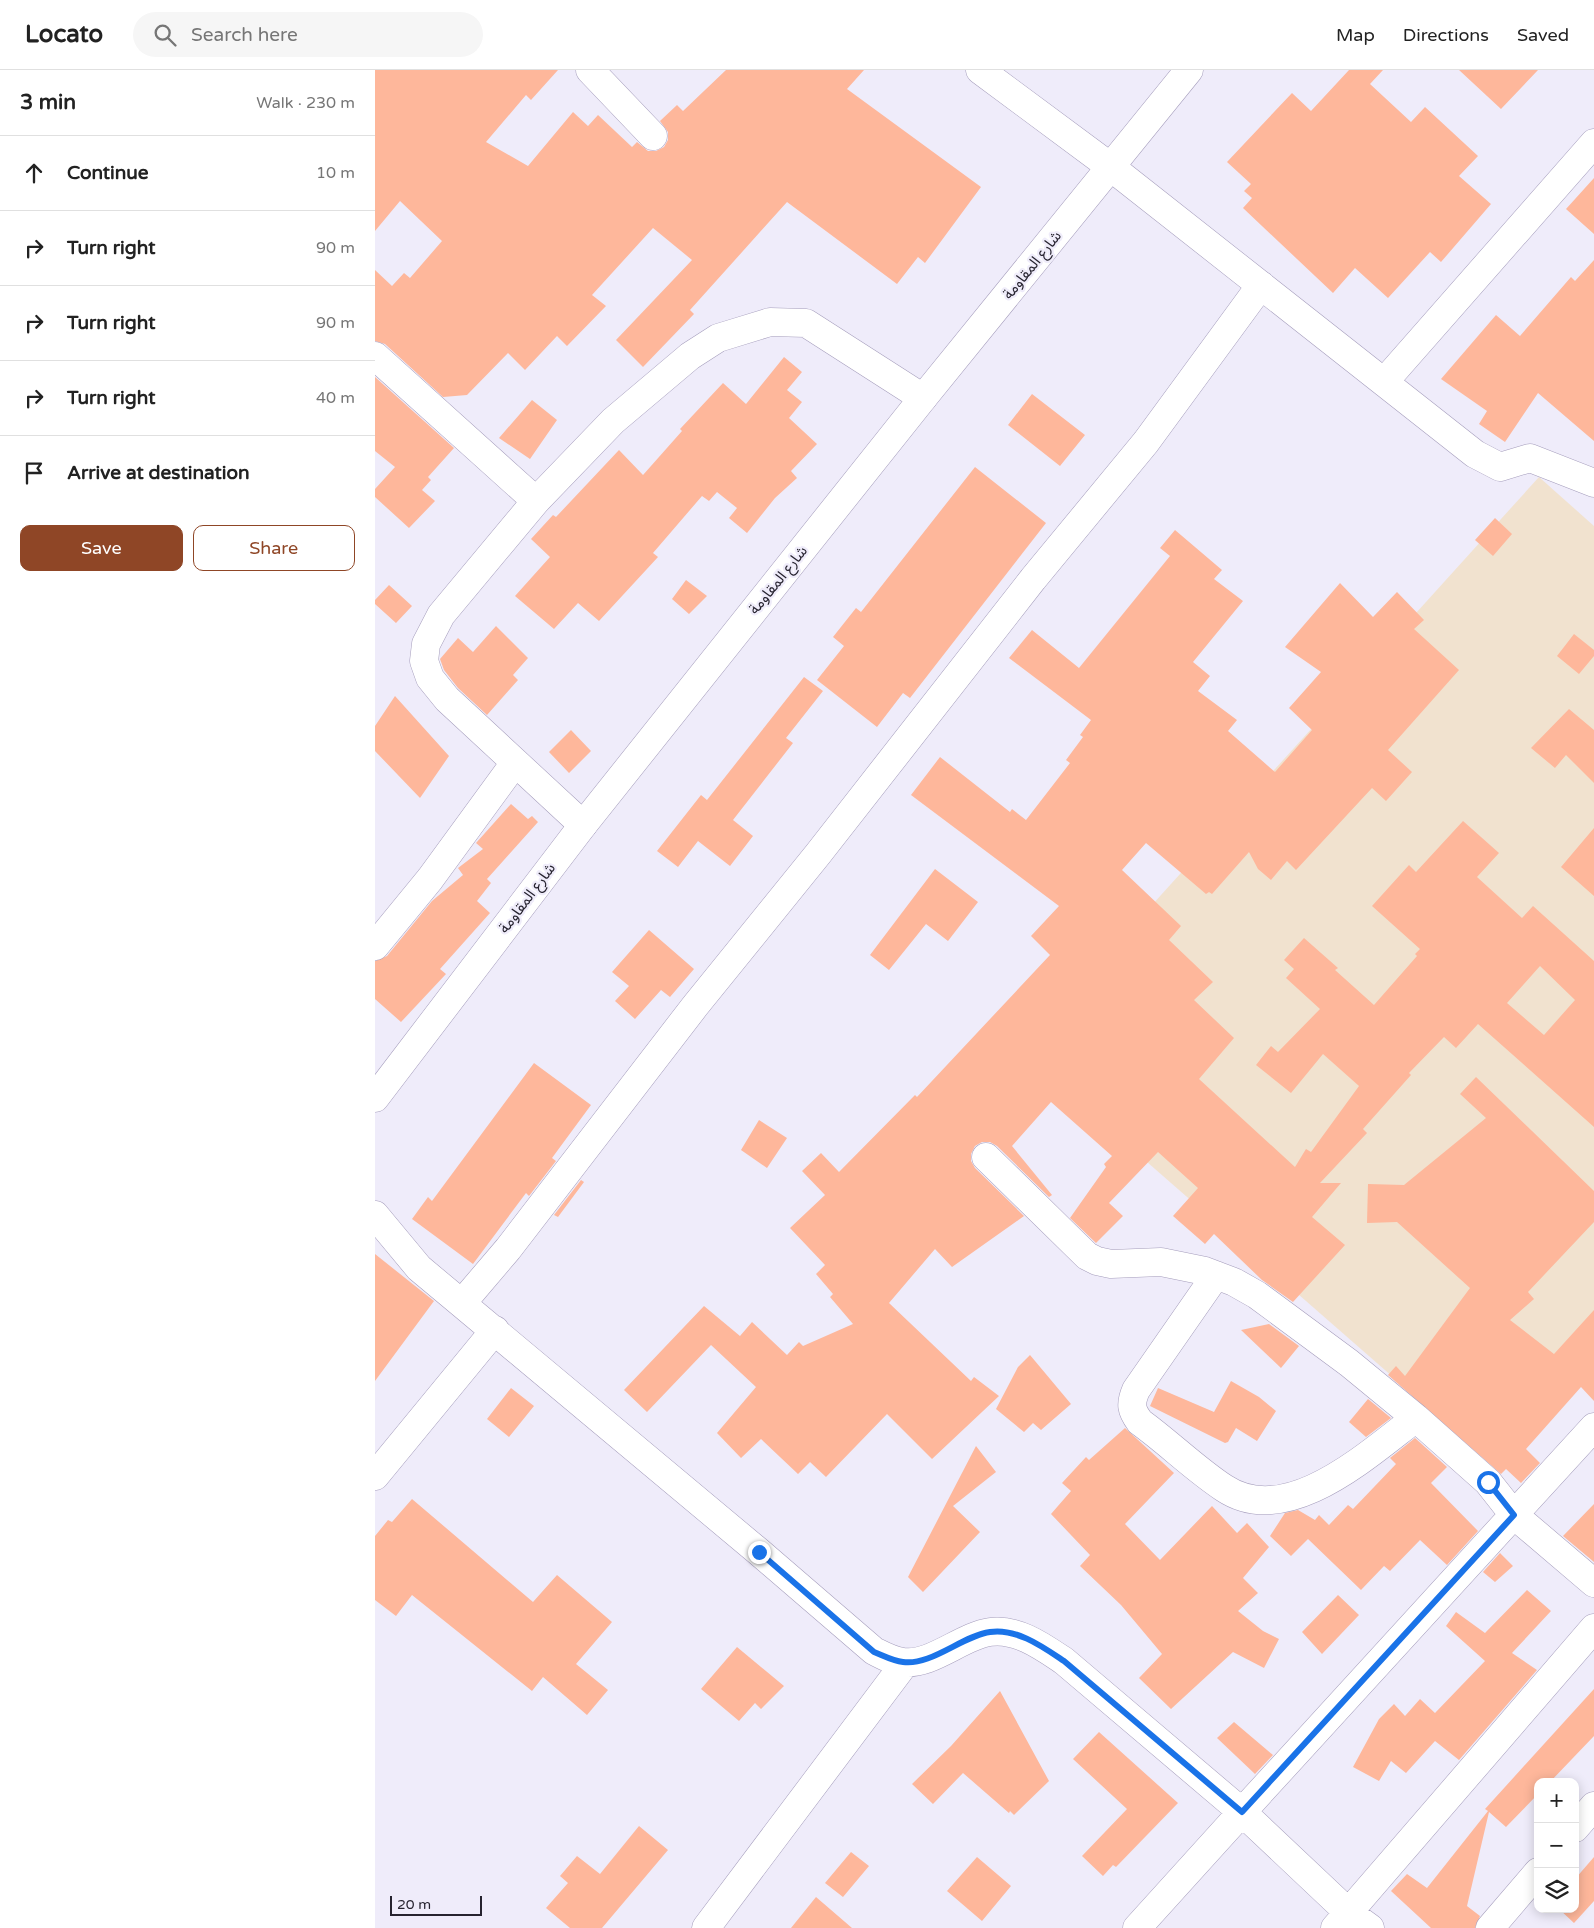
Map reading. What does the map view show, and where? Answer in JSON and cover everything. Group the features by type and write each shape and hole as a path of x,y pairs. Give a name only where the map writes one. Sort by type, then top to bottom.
{"main road":[{"path":"590,70 653,136"},
{"path":"980,70 1112,168 1475,454 1500,467 1529,458 1594,483"},
{"name":"شارع المقاومة","path":"375,1098 583,825 923,398 1112,168 1189,70"},
{"path":"1384,382 1594,143"},
{"path":"462,1304 508,1249 689,1014 818,854 1015,601 1146,442 1261,285"},
{"path":"583,825 514,764 447,699 431,678 424,661 426,644 441,615 536,501 613,421 690,356 718,338 769,322 806,323 923,398"},
{"path":"375,356 536,501"},
{"path":"375,946 430,879 514,764"},
{"path":"986,1157 1087,1256 1097,1261 1111,1264 1161,1262 1216,1275 1257,1295 1349,1363 1416,1418 1488,1482 1514,1515 1594,1583"},
{"path":"375,1215 419,1268 495,1330 874,1652 892,1660 905,1663 923,1660 990,1632 1016,1634 1042,1646 1064,1661 1242,1812 1342,1920 1370,1928"},
{"path":"1216,1275 1135,1390 1131,1402 1132,1411 1140,1422 1224,1489 1243,1498 1267,1500 1299,1494 1338,1478 1416,1418"},
{"path":"375,1476 495,1330"},
{"path":"1137,1928 1594,1427"},
{"path":"1342,1920 1594,1628"},
{"path":"706,1928 905,1663"},
{"path":"1579,1823 1594,1806"},
{"path":"1490,1928 1534,1877"}],"shaded area":[{"path":"1539,477 1594,526 1594,1328 1481,1454 1020,1051"}],"building":[{"path":"375,70 558,70 531,100 526,95 486,142 528,166 573,112 588,126 598,115 632,147 637,142 648,151 656,151 664,147 668,140 668,132 660,121 677,105 683,111 726,70 864,70 847,89 981,187 925,263 918,257 897,284 787,202 690,310 694,314 643,367 616,340 692,260 653,228 592,295 606,306 567,346 557,336 525,370 508,353 467,395 443,397 385,344 375,341 375,270 392,286 404,273 410,278 442,241 400,201 375,231"},
{"path":"1349,70 1383,70 1370,84 1411,122 1425,107 1478,156 1459,176 1491,204 1441,262 1430,252 1388,298 1355,268 1333,293 1243,208 1252,198 1244,191 1251,184 1227,162 1292,93 1311,111"},
{"path":"1459,70 1538,70 1501,109"},
{"path":"1594,178 1594,234 1566,209"},
{"path":"1594,260 1594,441 1538,393 1505,442 1479,424 1487,411 1441,379 1496,315 1520,336 1571,277 1575,281"},
{"path":"784,357 802,372 787,390 802,402 789,418 817,444 791,471 797,478 775,498 747,533 729,518 737,508 717,492 709,501 702,496 653,553 658,557 599,621 578,603 554,629 515,596 550,557 531,539 553,515 556,517 619,450 643,475 682,431 680,429 723,383 746,404"},
{"path":"375,377 454,448 428,477 431,480 422,490 435,501 409,528 375,497 375,489 395,467 375,451"},
{"path":"1032,394 1085,435 1060,466 1008,425"},
{"path":"532,400 557,420 530,459 499,438"},
{"path":"975,467 1046,523 910,698 903,693 877,727 817,680 844,646 833,637 856,608 861,612"},
{"path":"1495,518 1512,534 1493,556 1475,540"},
{"path":"1175,530 1222,570 1214,579 1243,601 1193,662 1210,676 1198,691 1237,720 1228,731 1275,772 1312,730 1289,708 1321,672 1285,647 1340,583 1373,617 1397,592 1424,620 1414,629 1459,670 1388,750 1412,772 1386,801 1372,788 1296,870 1287,861 1271,880 1258,869 1249,852 1212,894 1209,892 1206,894 1146,843 1122,870 1181,926 1169,940 1213,982 1194,1000 1234,1038 1199,1079 1295,1167 1306,1149 1311,1152 1359,1086 1323,1054 1291,1093 1256,1065 1271,1046 1278,1052 1320,1009 1286,978 1294,969 1284,960 1304,938 1338,968 1335,970 1374,1005 1417,956 1415,954 1420,949 1372,906 1409,865 1416,872 1463,821 1499,853 1477,877 1522,918 1533,906 1594,961 1594,1127 1478,1024 1456,1048 1444,1037 1409,1073 1411,1075 1363,1129 1367,1133 1320,1183 1341,1183 1312,1217 1345,1245 1293,1302 1262,1280 1214,1234 1205,1244 1173,1216 1198,1188 1158,1152 1109,1203 1123,1216 1096,1243 1070,1218 1106,1167 1104,1164 1112,1156 1051,1102 1012,1146 1052,1195 1049,1197 997,1146 990,1142 982,1142 975,1146 971,1154 971,1161 975,1168 1024,1216 952,1267 935,1249 889,1303 971,1381 974,1377 999,1396 932,1459 887,1414 826,1477 810,1462 798,1474 761,1439 741,1458 717,1433 756,1387 711,1345 647,1412 624,1390 704,1306 740,1336 752,1322 787,1355 799,1342 803,1346 853,1324 830,1297 833,1294 816,1274 825,1265 790,1228 825,1195 802,1171 821,1153 839,1172 915,1095 917,1097 1050,955 1031,936 1059,906 911,795 940,757 1010,812 1012,809 1026,820 1070,763 1066,760 1083,737 1080,735 1091,720 1009,658 1032,630 1079,668 1170,556 1160,548","holes":["1540,966 1575,1000 1544,1035 1507,1003"]},
{"path":"686,580 707,596 689,614 672,599"},
{"path":"389,585 412,606 396,623 375,604 375,600"},
{"path":"496,626 528,658 513,675 518,680 487,715 458,688 444,670 440,659 458,638 473,652"},
{"path":"1574,634 1594,650 1594,656 1579,674 1557,656"},
{"path":"804,677 823,691 786,738 793,743 733,820 753,836 730,866 698,841 678,867 657,851 701,795 707,800"},
{"path":"395,696 449,756 420,798 375,751 375,726"},
{"path":"1569,709 1594,730 1594,783 1566,755 1555,768 1531,748"},
{"path":"571,730 591,751 569,773 549,752"},
{"path":"511,804 528,819 532,816 538,822 487,879 491,883 477,901 490,913 440,969 446,974 401,1022 375,999 375,961 387,956 432,901 463,875 458,868 483,849 476,843"},
{"path":"1594,828 1594,896 1561,867"},
{"path":"935,869 978,902 948,941 926,924 889,970 870,955"},
{"path":"649,930 694,969 670,997 661,990 635,1019 615,1001 629,986 612,972"},
{"path":"534,1063 591,1105 552,1158 556,1161 529,1196 526,1193 473,1264 412,1219 428,1197 432,1201"},
{"path":"1476,1077 1594,1191 1594,1222 1528,1292 1534,1299 1510,1320 1554,1354 1594,1310 1594,1401 1581,1387 1526,1449 1540,1463 1521,1483 1506,1469 1501,1474 1388,1375 1396,1366 1405,1376 1470,1288 1397,1222 1367,1223 1368,1184 1404,1185 1486,1118 1460,1094"},
{"path":"759,1120 787,1138 767,1168 741,1150"},
{"path":"581,1180 584,1182 558,1217 554,1215"},
{"path":"375,1254 434,1301 375,1381"},
{"path":"1269,1324 1299,1346 1281,1368 1241,1330"},
{"path":"1030,1355 1071,1404 1041,1430 1033,1423 1024,1432 996,1409 1018,1367"},
{"path":"1231,1381 1259,1397 1276,1411 1257,1441 1236,1428 1228,1442 1225,1443 1150,1406 1158,1388 1214,1412"},
{"path":"511,1388 534,1406 509,1437 487,1419"},
{"path":"1368,1399 1391,1418 1366,1437 1349,1422"},
{"path":"1125,1428 1174,1473 1125,1524 1160,1560 1212,1506 1237,1533 1247,1523 1269,1547 1243,1578 1258,1593 1238,1611 1263,1631 1279,1639 1264,1668 1233,1652 1171,1709 1139,1678 1162,1654 1121,1605 1080,1566 1090,1555 1051,1514 1071,1491 1062,1483 1086,1457 1089,1460"},
{"path":"1415,1438 1447,1467 1431,1483 1478,1531 1447,1565 1420,1540 1390,1571 1384,1566 1361,1590 1308,1539 1291,1556 1270,1536 1285,1513 1298,1510 1315,1520 1319,1515 1329,1525 1348,1505 1353,1509 1396,1464 1390,1458"},
{"path":"976,1446 996,1472 953,1506 980,1532 923,1592 908,1577"},
{"path":"412,1499 533,1602 557,1575 612,1622 576,1664 608,1690 587,1715 543,1677 532,1691 412,1595 396,1616 375,1600 375,1536 388,1520 392,1522"},
{"path":"1594,1504 1594,1562 1563,1536"},
{"path":"1500,1553 1513,1566 1495,1582 1483,1572"},
{"path":"1527,1590 1551,1611 1512,1653 1537,1670 1459,1760 1435,1741 1406,1773 1391,1761 1379,1781 1353,1767 1379,1719 1394,1704 1405,1716 1420,1699 1435,1713 1485,1661 1446,1626 1456,1612 1485,1633"},
{"path":"1338,1595 1359,1615 1322,1654 1302,1632"},
{"path":"737,1647 784,1686 761,1709 755,1703 739,1721 701,1689"},
{"path":"1594,1689 1594,1736 1554,1778 1534,1778 1534,1798 1506,1827 1489,1812 1467,1906 1480,1916 1475,1928 1431,1928 1391,1891 1407,1874 1427,1888 1488,1811 1485,1809"},
{"path":"1000,1691 1049,1781 1014,1815 1010,1811 1009,1813 963,1773 933,1804 912,1784 951,1746"},
{"path":"1234,1722 1273,1755 1255,1774 1217,1738"},
{"path":"1099,1732 1178,1803 1116,1867 1113,1865 1103,1876 1082,1856 1127,1809 1073,1759"},
{"path":"639,1826 668,1850 602,1928 570,1928 546,1908 568,1883 560,1876 577,1856 600,1874"},
{"path":"851,1852 869,1866 843,1897 825,1883"},
{"path":"977,1857 1011,1886 982,1921 947,1891"},
{"path":"1594,1857 1594,1901 1574,1923 1563,1913 1579,1913 1579,1874"},
{"path":"816,1897 852,1928 791,1928"}],"route":[{"path":"759,1552 874,1652 892,1660 905,1663 923,1660 990,1632 1016,1634 1042,1646 1064,1661 1165,1749 1242,1812 1514,1515 1488,1482"}]}
